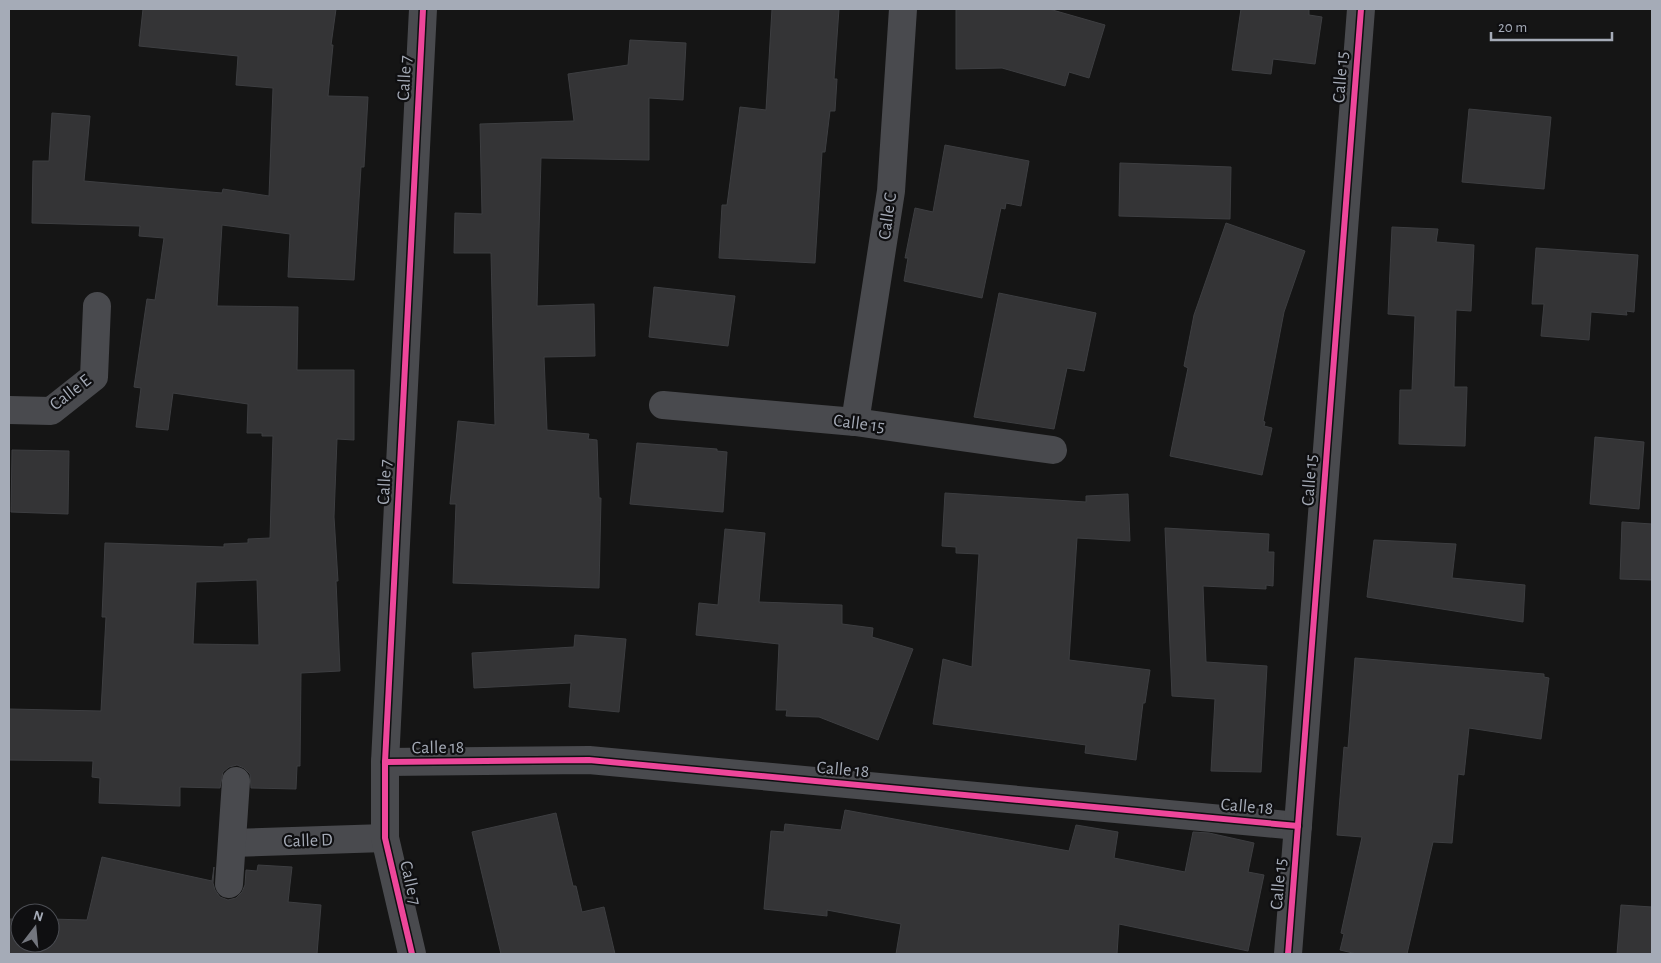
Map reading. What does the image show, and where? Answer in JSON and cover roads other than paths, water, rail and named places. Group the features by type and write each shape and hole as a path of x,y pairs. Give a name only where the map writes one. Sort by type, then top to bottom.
{"street":[{"name":"Calle 7","path":"412,954 385,838 385,762 423,9"},
{"name":"Calle C","path":"855,422 891,191 903,9"},
{"name":"Calle 15","path":"1288,954 1361,9"},
{"name":"Calle E","path":"9,410 51,411 94,377 97,306"},
{"name":"Calle 15","path":"663,405 855,422 1053,450"},
{"name":"Calle 18","path":"385,762 589,760 1298,826"},
{"path":"229,884 236,782"},
{"name":"Calle D","path":"232,842 385,838"}]}
